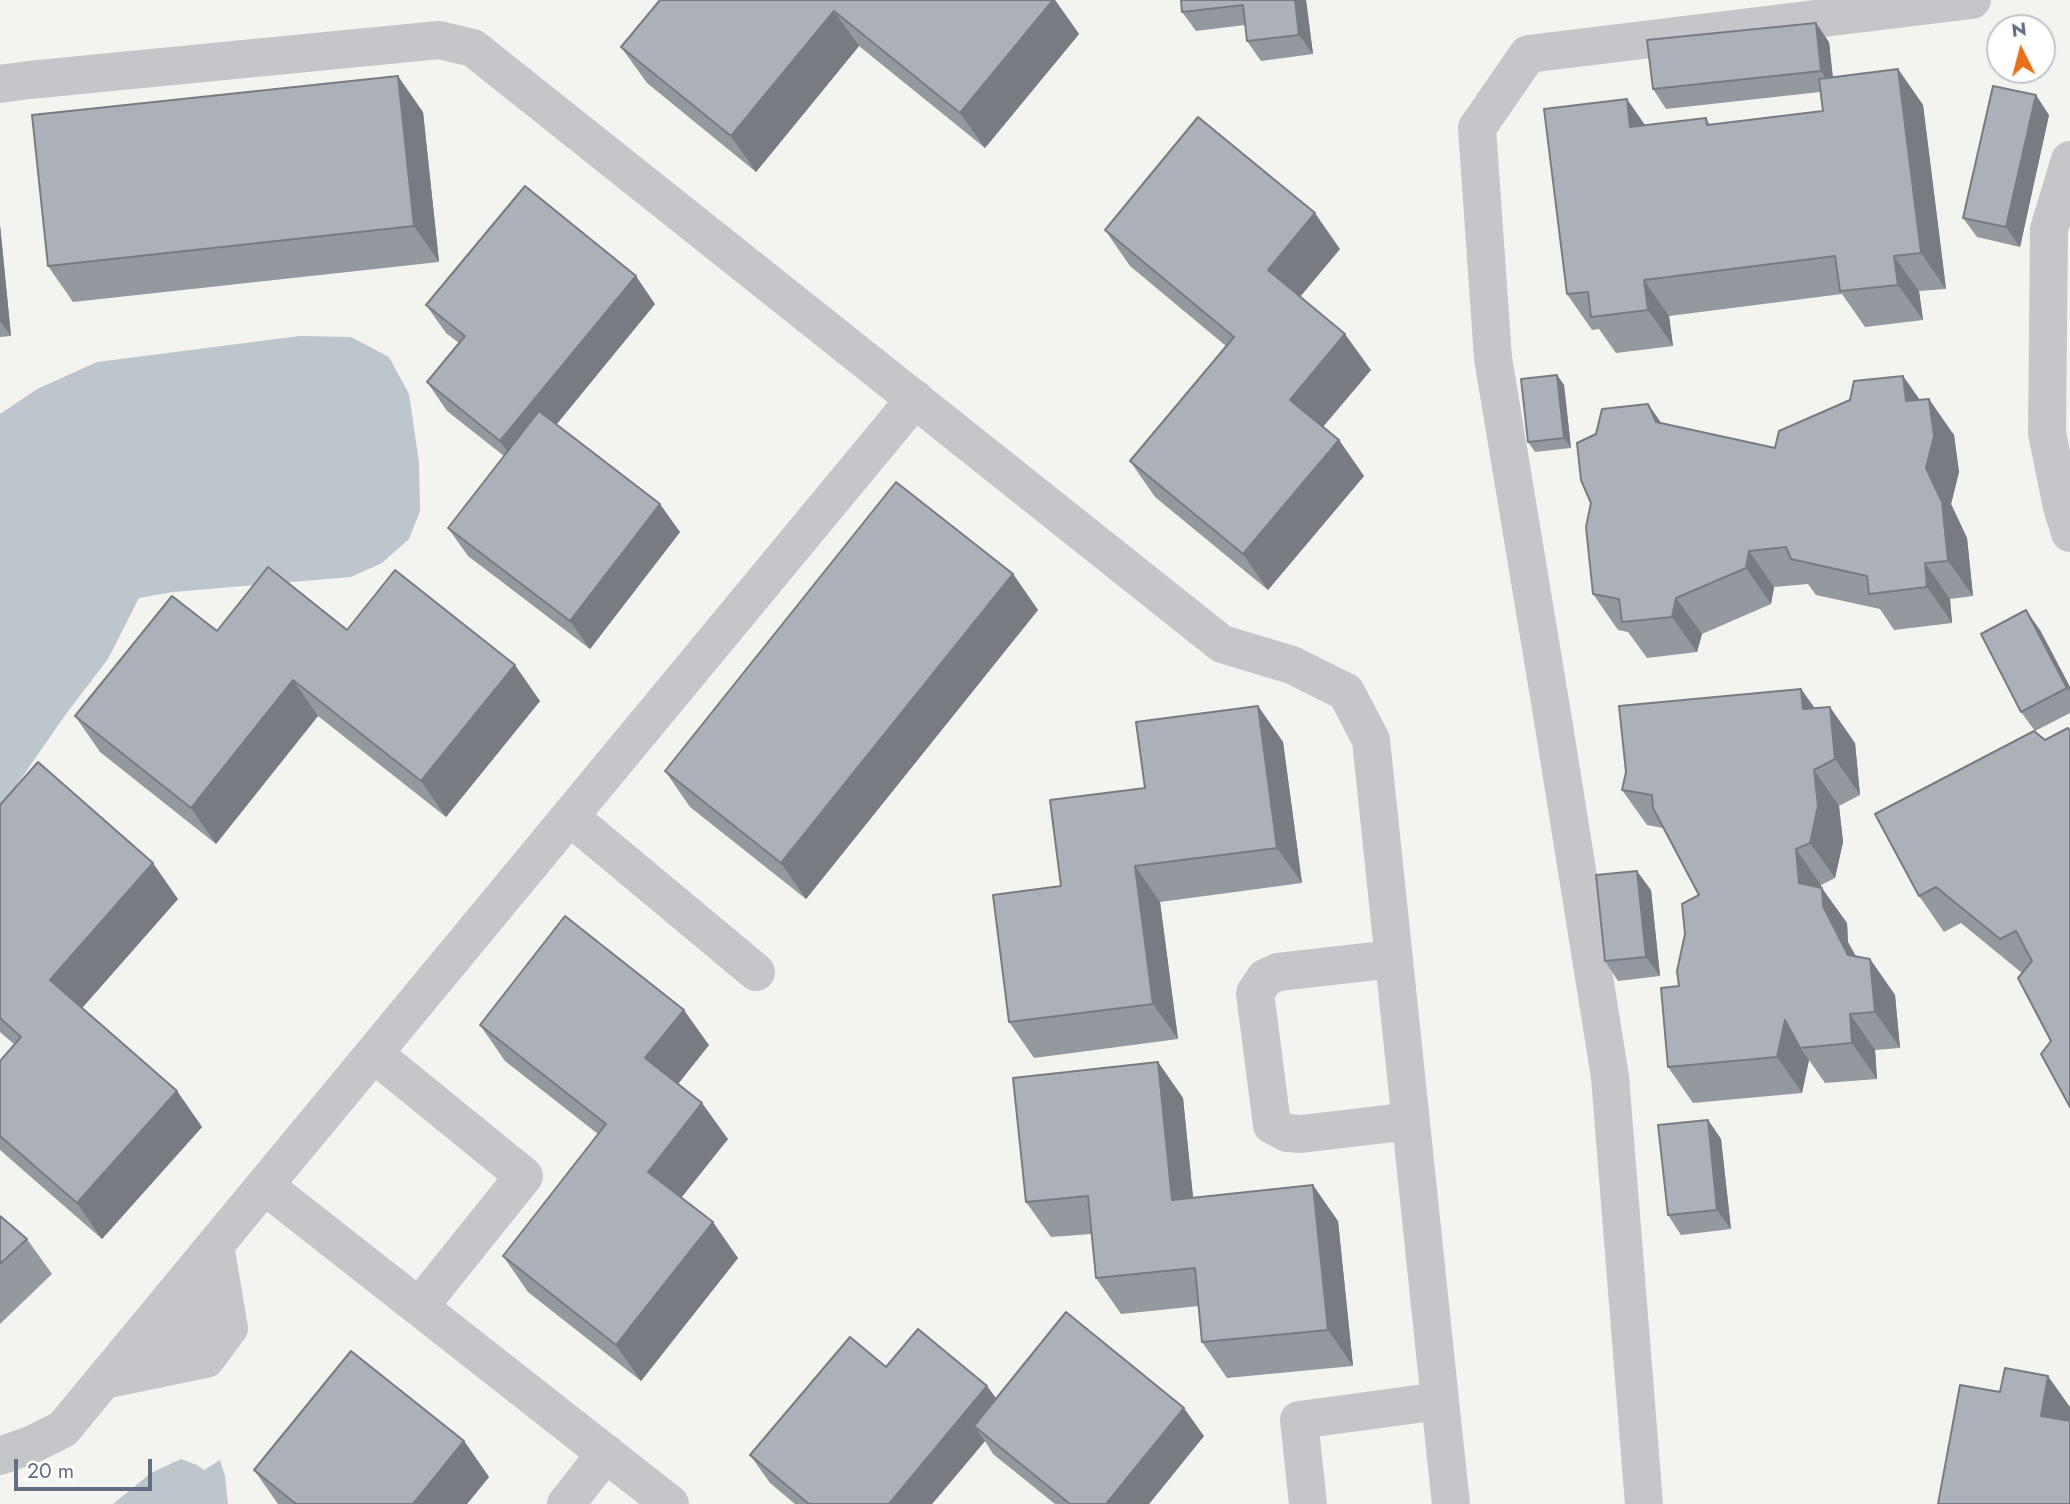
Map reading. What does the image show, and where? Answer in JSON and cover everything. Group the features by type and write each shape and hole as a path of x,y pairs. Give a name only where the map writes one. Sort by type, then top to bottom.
{"lane":[{"path":"1644,1504 1610,1077 1493,358 1477,128 1528,54 1972,0"},
{"path":"0,84 439,40 473,48 1222,644 1292,665 1346,692 1371,740 1451,1504"},
{"path":"2070,160 2049,229 2047,433 2070,533"},
{"path":"0,1456 63,1429 915,399"},
{"path":"570,817 756,972"},
{"path":"1394,959 1278,972 1265,978 1255,993 1272,1125 1287,1133 1301,1134 1411,1121"},
{"path":"374,1054 524,1176 419,1307"},
{"path":"265,1186 670,1504"},
{"path":"104,1380 206,1359 229,1328 215,1247"},
{"path":"1308,1504 1299,1420 1440,1401"},
{"path":"566,1504 606,1453"}],"shaded area":[{"path":"300,336 351,337 389,357 409,394 419,462 420,511 409,539 382,563 351,577 173,592 139,598 108,659 0,809 0,414 37,389 97,362"},
{"path":"181,1459 204,1470 220,1460 228,1504 113,1504 151,1473"}],"building":[{"path":"660,0 1053,0 960,113 834,11 731,136 621,47"},
{"path":"1181,0 1295,0 1299,35 1247,41 1243,5 1182,12"},
{"path":"1816,23 1821,71 1653,89 1647,40"},
{"path":"1898,69 1921,253 1894,256 1898,285 1840,291 1835,256 1644,280 1648,310 1591,317 1588,292 1567,294 1544,109 1627,99 1630,127 1706,118 1707,125 1823,111 1819,79"},
{"path":"398,76 414,226 48,266 32,115"},
{"path":"1993,86 2036,95 2006,227 1963,218"},
{"path":"1198,117 1315,213 1268,270 1345,334 1290,400 1339,440 1243,554 1130,461 1234,337 1105,230"},
{"path":"525,186 636,276 500,441 427,382 465,336 426,305"},
{"path":"1557,375 1564,438 1528,442 1521,379"},
{"path":"1903,376 1906,401 1929,399 1934,436 1926,468 1942,502 1948,561 1925,563 1927,587 1869,594 1867,576 1791,559 1786,547 1749,551 1746,568 1676,598 1672,617 1622,622 1619,599 1593,594 1586,527 1591,503 1581,480 1577,443 1596,434 1602,409 1648,404 1656,422 1775,448 1779,431 1850,400 1854,381"},
{"path":"539,411 660,504 570,621 448,528"},
{"path":"896,482 1013,574 781,863 665,771"},
{"path":"268,567 347,630 395,570 515,665 421,781 293,680 191,808 75,716 172,596 217,631"},
{"path":"2026,610 2067,688 2021,712 1981,634"},
{"path":"1801,689 1803,709 1830,707 1835,759 1814,770 1818,806 1810,843 1796,849 1799,883 1822,888 1823,906 1848,955 1870,959 1875,1012 1850,1014 1852,1043 1800,1048 1785,1020 1777,1057 1668,1067 1661,988 1679,986 1677,971 1685,934 1682,904 1699,895 1653,808 1652,795 1622,790 1626,772 1619,706"},
{"path":"1258,706 1277,848 1135,866 1153,1004 1009,1022 993,895 1061,886 1050,800 1145,788 1136,722"},
{"path":"2068,728 2070,1107 2041,1054 2051,1041 2018,978 2032,961 2016,931 2000,939 1936,887 1919,896 1875,814 2034,731 2045,740"},
{"path":"38,762 153,863 50,980 177,1091 77,1203 0,1136 0,1061 21,1037 0,1018 0,805"},
{"path":"1637,871 1646,957 1605,961 1596,875"},
{"path":"565,916 684,1010 645,1058 702,1103 648,1172 713,1222 616,1345 503,1256 606,1124 480,1025"},
{"path":"1158,1062 1172,1200 1313,1185 1328,1330 1202,1342 1195,1268 1096,1278 1088,1196 1026,1202 1013,1078"},
{"path":"1708,1120 1717,1210 1668,1215 1658,1125"},
{"path":"0,1216 27,1239 0,1264"},
{"path":"1066,1312 1184,1408 1106,1504 1070,1504 974,1426"},
{"path":"918,1329 987,1386 889,1504 809,1504 750,1455 850,1337 886,1367"},
{"path":"351,1351 464,1441 413,1504 296,1504 254,1470"},
{"path":"2005,1368 2048,1376 2041,1416 2070,1421 2070,1504 1938,1504 1960,1385 2000,1392"}]}
